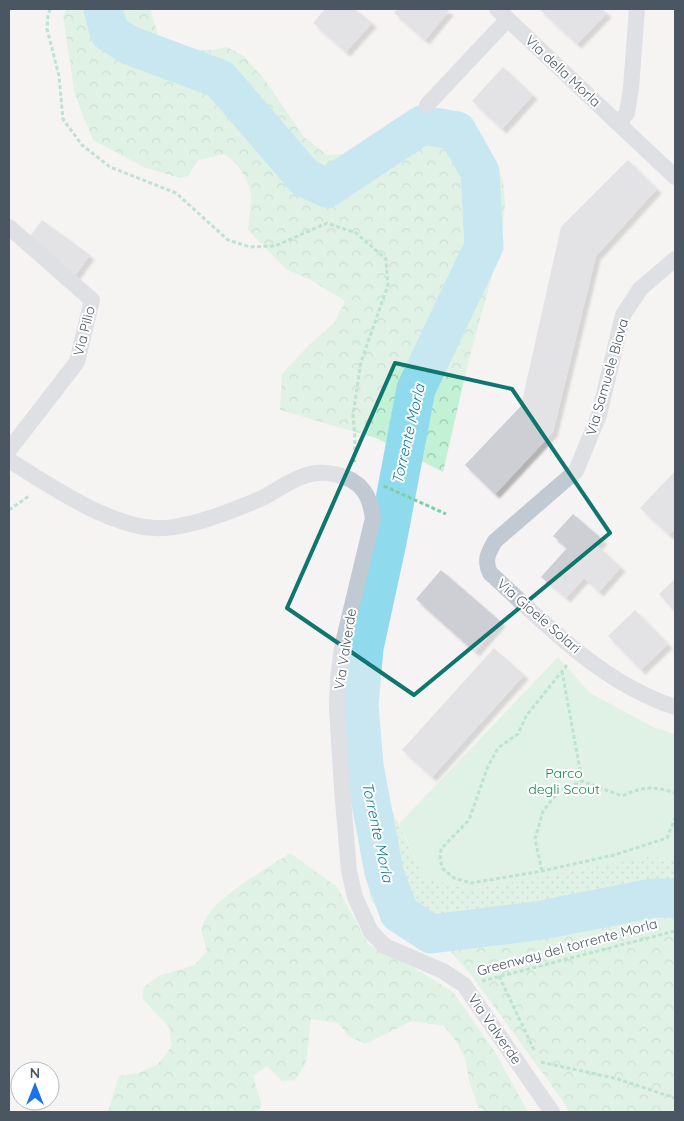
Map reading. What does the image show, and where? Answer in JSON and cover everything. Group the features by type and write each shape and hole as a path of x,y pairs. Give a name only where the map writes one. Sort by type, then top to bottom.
{"street":[{"path":"619,123 627,113 630,96 637,9"},
{"name":"Via della Morla","path":"427,105 502,14 675,177"},
{"name":"Via Pilio","path":"9,227 92,300 77,362 9,450"},
{"name":"Via Samuele Biava","path":"486,564 488,552 495,541 576,471 599,415 623,315 640,289 675,260"},
{"path":"9,460 46,484 116,521 155,528 194,523 261,498 304,475 328,473 350,479"},
{"name":"Via Valverde","path":"350,479 362,489 370,501 373,518 342,647 338,678 337,709 342,788 349,870 355,897 371,932 385,946 443,971 464,985 552,1112"},
{"name":"Via Gioele Solari","path":"486,564 490,573 560,638 624,684 675,707"}],"path":[{"path":"50,9 47,29 59,76 63,119 82,145 110,167 176,193 228,240 250,247 275,246 327,223 356,233 386,258 388,284 361,362 353,415 355,438 354,467 350,479"},
{"path":"9,510 46,484"},
{"path":"383,486 446,514"},
{"path":"578,651 526,716 518,734 499,747 488,766 469,820 441,849 440,860 443,869 454,878 471,883 542,871 614,855 667,838 675,818"},
{"path":"562,671 582,781"},
{"path":"542,871 535,840 543,811 559,791 582,781 622,796 640,788 659,788 675,793"},
{"name":"Greenway del torrente Morla","path":"464,985 675,930"},
{"path":"499,976 536,1053"},
{"path":"516,1059 540,1062 618,1079 675,1098"}],"highlighted area":[{"path":"395,363 512,389 610,533 414,695 287,608"}],"green space":[{"path":"66,9 150,9 158,35 171,44 173,50 212,50 227,47 244,56 265,80 304,137 327,155 349,154 407,127 436,121 458,127 477,139 493,158 503,181 505,204 501,244 469,359 443,472 376,438 280,410 282,374 307,347 335,322 345,301 311,280 286,269 248,230 250,191 246,178 229,157 224,154 198,160 188,176 180,178 146,168 93,140 75,95 63,16"},
{"name":"Parco degli Scout","path":"558,657 590,693 655,728 675,734 675,858 646,857 472,890 424,878 399,824"},
{"path":"373,709 386,798 424,878 646,857 675,858 675,902 656,902 440,942 406,938 370,899 355,780"},
{"path":"290,853 337,887 368,944 411,966 453,992 495,1052 528,1112 485,1112 478,1107 469,1080 465,1058 456,1041 444,1026 412,1021 365,1044 347,1035 339,1023 311,1019 306,1063 295,1080 282,1081 267,1066 253,1076 262,1106 256,1112 108,1112 119,1076 138,1073 157,1065 172,1046 169,1027 142,998 144,987 159,976 195,965 207,951 202,928 214,907 239,886"},
{"path":"658,905 675,905 675,1112 569,1112 563,1101 469,972 445,946"}],"building":[{"path":"325,9 355,9 372,23 346,52 313,23"},
{"path":"398,9 446,9 449,11 425,40 394,13"},
{"path":"539,9 602,9 607,13 577,44"},
{"path":"503,67 533,95 502,129 472,101"},
{"path":"628,160 657,189 596,256 553,432 495,494 465,465 521,406 561,227"},
{"path":"42,220 90,255 74,277 26,242"},
{"path":"675,471 675,529 669,535 640,508"},
{"path":"573,514 603,540 597,546 621,567 599,592 584,578 566,598 541,577 567,548 553,536"},
{"path":"441,570 501,622 475,652 416,599"},
{"path":"675,579 675,612 659,594"},
{"path":"635,610 668,644 641,670 608,636"},
{"path":"494,648 524,675 432,777 402,750"}],"waterway":[{"name":"Torrente Morla","path":"103,9 109,32 129,45 220,79 305,178 327,188 422,125 457,131 480,172 484,246 416,389 387,542 364,648 359,705 364,766 384,872 399,913 431,934 542,920 653,898 675,898"}]}
